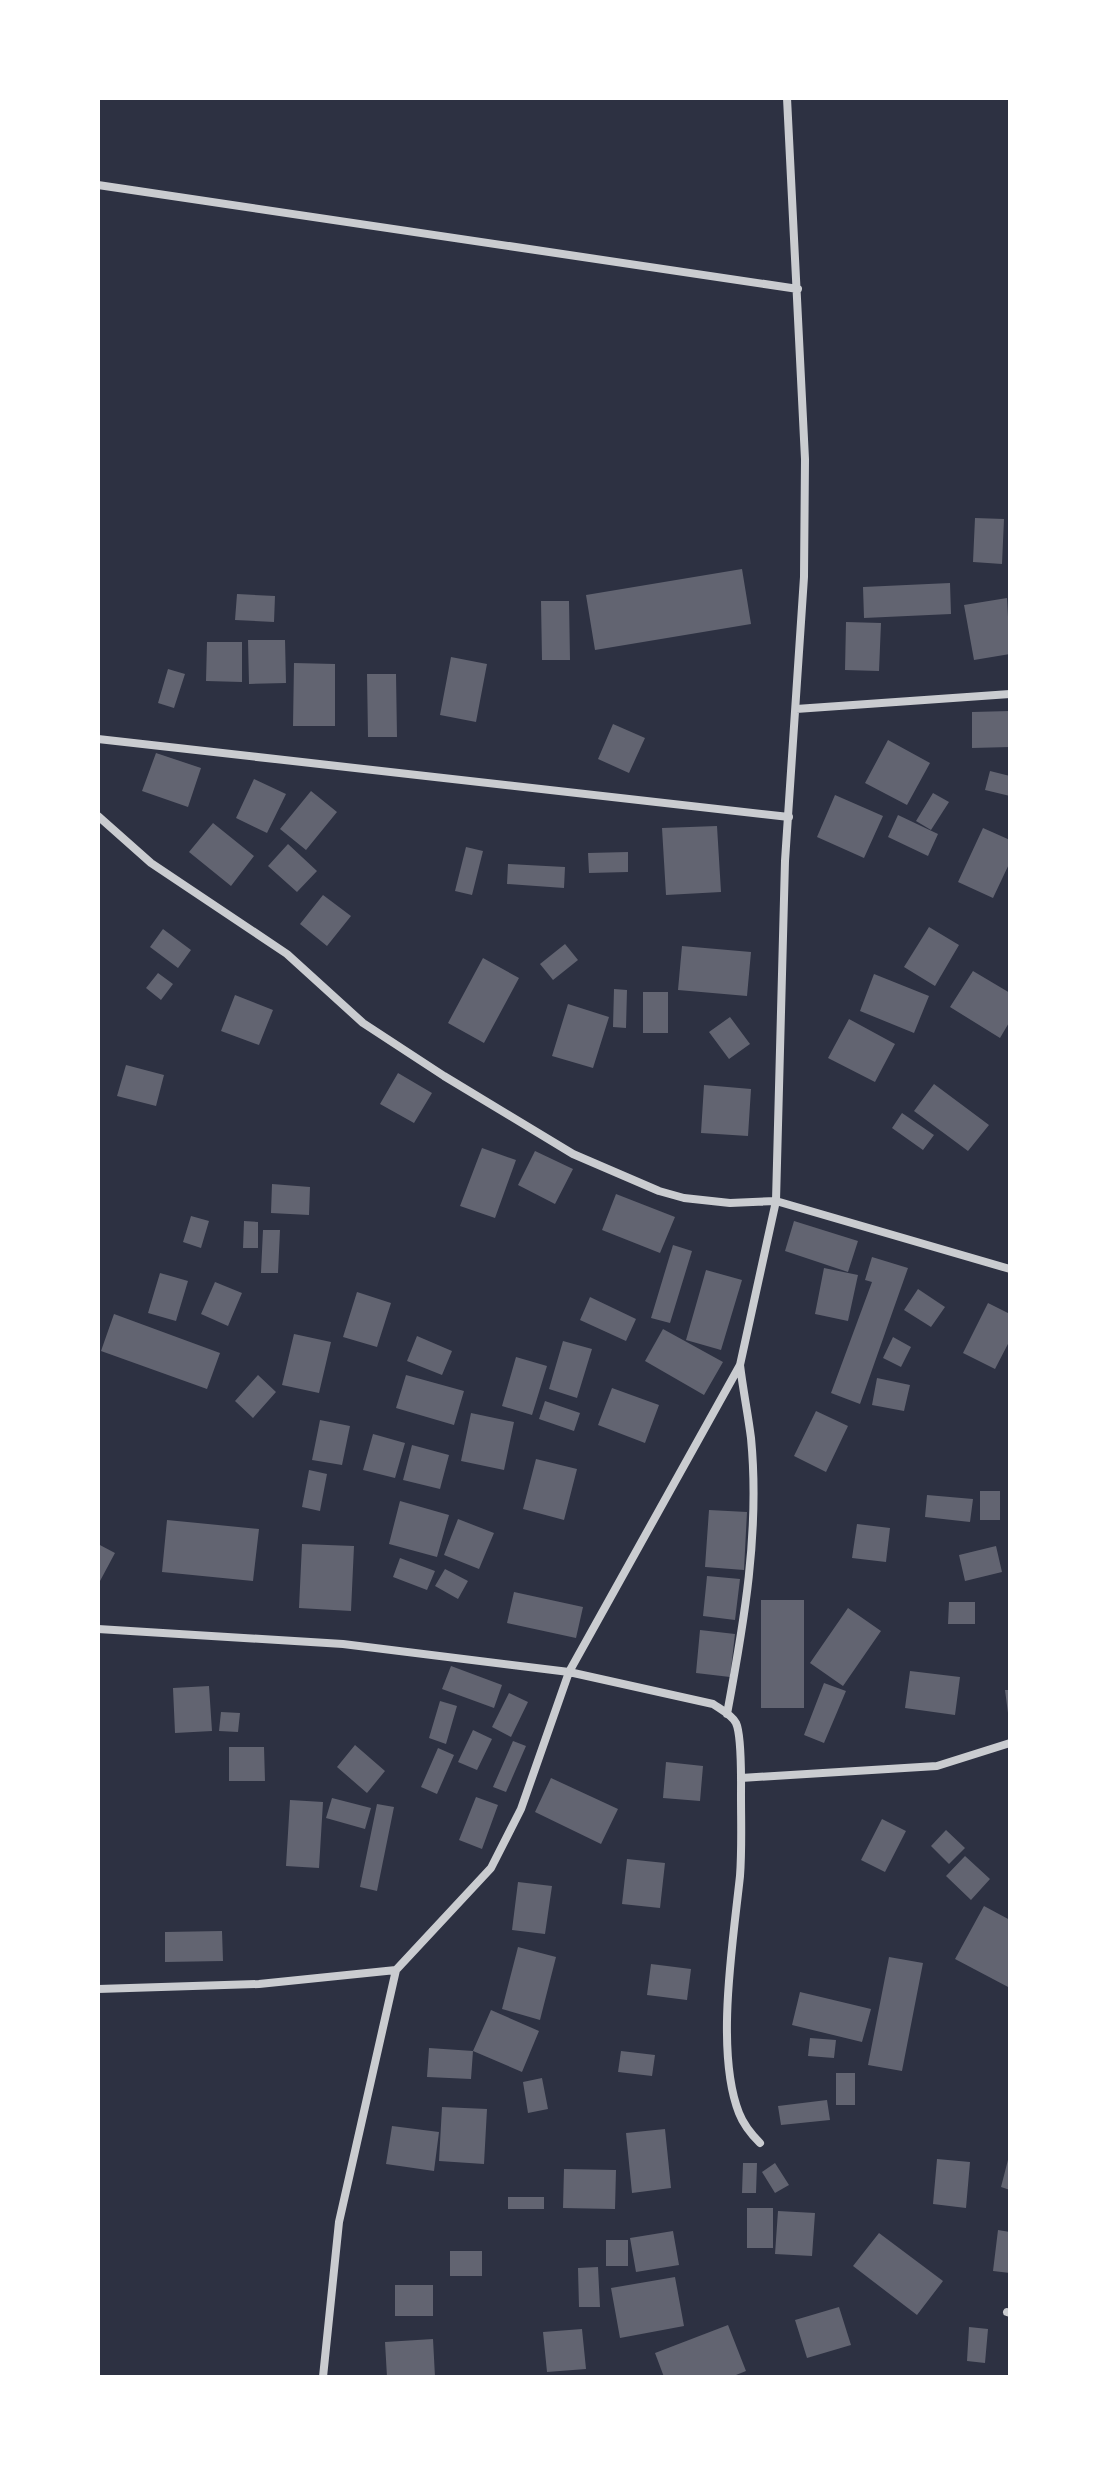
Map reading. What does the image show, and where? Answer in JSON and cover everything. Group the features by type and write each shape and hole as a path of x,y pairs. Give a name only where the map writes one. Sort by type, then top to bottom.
{"street":[{"path":"323,2377 339,2222 396,1970 491,1868 521,1809 569,1672 740,1365 776,1201 785,861 804,577 805,459 787,98"},
{"path":"98,185 798,289"},
{"path":"796,709 1010,694"},
{"path":"98,739 789,817"},
{"path":"98,816 151,863 287,954 363,1023 573,1154 659,1191 684,1198 730,1203 776,1201 1010,1269"},
{"path":"727,1714 745,1619 754,1510 751,1439 740,1365"},
{"path":"98,1629 343,1644 569,1672 713,1704 727,1714 736,1723 741,1778 740,1872 732,1941 729,2068 738,2112 746,2129 760,2143"},
{"path":"741,1778 937,1766 1010,1743"},
{"path":"98,1989 259,1984 396,1970"}],"building":[{"path":"975,518 1004,519 1002,564 973,562"},
{"path":"742,569 751,624 595,650 586,595"},
{"path":"950,583 951,614 864,618 863,587"},
{"path":"237,594 275,596 274,622 235,620"},
{"path":"1007,598 1010,654 974,660 964,605"},
{"path":"541,601 569,601 570,660 542,660"},
{"path":"846,622 881,623 879,671 845,670"},
{"path":"248,640 285,640 286,683 249,684"},
{"path":"207,642 242,642 242,682 206,681"},
{"path":"451,657 487,664 476,722 440,715"},
{"path":"294,663 335,664 335,726 293,726"},
{"path":"168,669 185,674 174,708 158,703"},
{"path":"367,674 396,674 397,737 368,737"},
{"path":"1010,711 1010,747 972,748 972,712"},
{"path":"613,724 645,738 629,773 598,759"},
{"path":"888,740 930,763 907,805 865,783"},
{"path":"156,753 201,768 188,807 142,791"},
{"path":"990,771 1010,776 1010,796 985,790"},
{"path":"254,779 286,794 267,833 236,818"},
{"path":"311,791 337,812 306,850 280,829"},
{"path":"933,793 949,802 931,830 916,821"},
{"path":"835,795 883,816 864,858 817,837"},
{"path":"898,815 938,834 928,856 888,837"},
{"path":"213,823 254,856 231,886 189,852"},
{"path":"717,826 721,892 666,895 662,828"},
{"path":"983,828 1010,840 1010,862 993,898 958,882"},
{"path":"288,844 317,871 297,892 268,866"},
{"path":"466,847 483,851 472,895 455,891"},
{"path":"628,852 628,872 589,873 588,853"},
{"path":"508,864 565,867 564,888 507,884"},
{"path":"323,895 351,916 327,946 300,924"},
{"path":"929,927 959,945 935,986 904,967"},
{"path":"163,929 191,950 178,968 150,947"},
{"path":"565,944 578,960 553,980 540,964"},
{"path":"682,946 751,952 747,996 678,990"},
{"path":"483,958 519,978 484,1043 448,1023"},
{"path":"973,971 1010,993 1010,1021 1000,1038 950,1007"},
{"path":"158,973 173,984 161,1000 146,988"},
{"path":"874,974 929,996 914,1033 860,1011"},
{"path":"614,989 627,990 626,1028 613,1027"},
{"path":"643,992 668,992 668,1033 643,1033"},
{"path":"235,995 273,1010 259,1045 221,1031"},
{"path":"568,1004 609,1017 593,1068 552,1056"},
{"path":"730,1017 750,1044 729,1059 709,1032"},
{"path":"849,1019 895,1044 875,1082 828,1058"},
{"path":"126,1065 164,1075 156,1106 117,1096"},
{"path":"398,1073 432,1093 414,1123 380,1104"},
{"path":"934,1084 989,1125 968,1151 914,1111"},
{"path":"704,1085 751,1089 748,1136 701,1133"},
{"path":"902,1113 934,1135 923,1150 892,1128"},
{"path":"482,1148 516,1160 495,1218 460,1206"},
{"path":"535,1151 573,1169 555,1204 518,1185"},
{"path":"272,1184 310,1187 309,1215 271,1213"},
{"path":"616,1194 675,1217 660,1253 602,1230"},
{"path":"191,1216 209,1221 201,1248 183,1242"},
{"path":"244,1221 258,1222 258,1248 243,1248"},
{"path":"794,1221 858,1241 848,1272 785,1251"},
{"path":"263,1230 280,1230 278,1273 261,1273"},
{"path":"673,1245 692,1251 670,1323 651,1318"},
{"path":"872,1257 908,1268 860,1404 831,1393 872,1282 865,1280"},
{"path":"824,1268 858,1275 848,1321 815,1314"},
{"path":"706,1270 742,1280 721,1350 686,1340"},
{"path":"160,1273 188,1281 176,1321 148,1313"},
{"path":"215,1282 242,1293 228,1326 201,1314"},
{"path":"918,1289 945,1307 931,1327 904,1310"},
{"path":"357,1292 391,1303 377,1347 343,1337"},
{"path":"590,1297 636,1319 626,1341 580,1320"},
{"path":"988,1303 1010,1314 1010,1340 995,1369 963,1353"},
{"path":"114,1314 220,1353 207,1389 101,1351"},
{"path":"663,1329 723,1362 704,1395 645,1361"},
{"path":"294,1334 331,1342 319,1393 282,1385"},
{"path":"417,1336 452,1351 442,1375 407,1361"},
{"path":"893,1337 911,1347 901,1367 883,1358"},
{"path":"563,1341 592,1349 577,1398 549,1389"},
{"path":"516,1357 547,1366 532,1415 502,1406"},
{"path":"258,1375 276,1392 253,1418 235,1401"},
{"path":"406,1375 464,1391 454,1425 396,1408"},
{"path":"877,1378 910,1385 904,1411 872,1405"},
{"path":"612,1388 659,1405 645,1443 598,1425"},
{"path":"545,1401 580,1413 574,1431 539,1419"},
{"path":"816,1411 848,1426 826,1472 794,1456"},
{"path":"471,1413 514,1422 504,1470 461,1461"},
{"path":"320,1420 350,1426 342,1465 312,1460"},
{"path":"373,1434 405,1443 395,1478 363,1470"},
{"path":"412,1445 449,1455 440,1489 403,1480"},
{"path":"536,1459 577,1469 564,1520 523,1509"},
{"path":"309,1470 327,1474 320,1511 302,1507"},
{"path":"980,1491 1000,1491 1000,1520 980,1520"},
{"path":"927,1495 973,1499 970,1522 925,1517"},
{"path":"400,1501 449,1515 437,1557 389,1544"},
{"path":"709,1510 747,1512 744,1570 705,1567"},
{"path":"458,1519 494,1533 479,1569 444,1555"},
{"path":"167,1520 259,1529 253,1581 162,1572"},
{"path":"857,1524 890,1528 886,1562 852,1558"},
{"path":"98,1544 115,1553 100,1581 98,1579"},
{"path":"302,1544 354,1546 351,1611 299,1608"},
{"path":"996,1546 1002,1572 965,1581 959,1555"},
{"path":"400,1558 435,1571 427,1590 393,1577"},
{"path":"445,1569 468,1581 458,1599 435,1586"},
{"path":"707,1576 740,1579 735,1620 703,1616"},
{"path":"514,1592 583,1607 576,1638 507,1623"},
{"path":"761,1600 804,1600 804,1708 761,1708"},
{"path":"949,1602 975,1602 975,1624 948,1624"},
{"path":"848,1608 881,1631 843,1686 810,1663"},
{"path":"700,1630 735,1634 730,1677 696,1673"},
{"path":"451,1666 502,1685 494,1708 442,1689"},
{"path":"910,1671 960,1677 955,1715 905,1708"},
{"path":"824,1683 846,1691 824,1743 804,1735"},
{"path":"209,1686 212,1731 175,1733 173,1688"},
{"path":"1005,1690 1010,1690 1010,1713 1008,1713"},
{"path":"509,1693 528,1702 511,1737 492,1727"},
{"path":"440,1701 457,1706 446,1744 429,1738"},
{"path":"221,1712 240,1713 238,1732 219,1731"},
{"path":"473,1730 492,1739 477,1770 458,1762"},
{"path":"513,1741 526,1746 506,1792 493,1787"},
{"path":"355,1745 385,1771 367,1793 337,1767"},
{"path":"229,1747 264,1747 265,1781 229,1781"},
{"path":"438,1748 454,1755 437,1794 421,1787"},
{"path":"666,1762 703,1766 700,1801 663,1798"},
{"path":"551,1778 618,1809 601,1844 535,1812"},
{"path":"476,1797 498,1805 482,1849 459,1840"},
{"path":"332,1798 371,1808 365,1829 326,1818"},
{"path":"290,1800 323,1802 319,1868 286,1866"},
{"path":"377,1804 394,1807 377,1891 360,1887"},
{"path":"882,1819 906,1831 885,1872 861,1860"},
{"path":"946,1830 965,1848 949,1864 931,1846"},
{"path":"965,1856 990,1879 971,1900 946,1876"},
{"path":"627,1859 665,1863 660,1908 622,1904"},
{"path":"518,1882 552,1886 545,1934 512,1930"},
{"path":"984,1906 1010,1920 1010,1988 955,1959"},
{"path":"222,1931 223,1961 165,1962 165,1932"},
{"path":"518,1947 556,1957 540,2020 502,2009"},
{"path":"889,1957 923,1963 902,2071 868,2065"},
{"path":"651,1964 691,1969 687,2000 647,1995"},
{"path":"800,1992 871,2009 862,2042 792,2025"},
{"path":"491,2010 539,2031 522,2072 473,2051"},
{"path":"810,2038 836,2040 834,2058 808,2056"},
{"path":"429,2048 473,2051 471,2079 427,2077"},
{"path":"621,2051 655,2055 652,2076 618,2072"},
{"path":"836,2073 855,2073 855,2105 836,2105"},
{"path":"542,2078 548,2109 528,2113 523,2082"},
{"path":"827,2100 830,2120 781,2125 778,2106"},
{"path":"442,2107 487,2109 484,2164 439,2161"},
{"path":"392,2126 439,2132 434,2171 386,2164"},
{"path":"665,2129 671,2188 632,2193 626,2133"},
{"path":"1010,2156 1010,2190 1001,2187"},
{"path":"937,2159 970,2162 966,2208 933,2204"},
{"path":"743,2163 757,2163 756,2193 742,2193"},
{"path":"775,2163 789,2185 775,2193 762,2172"},
{"path":"564,2169 616,2170 615,2209 563,2208"},
{"path":"508,2197 544,2197 544,2209 508,2209"},
{"path":"747,2208 773,2208 773,2248 747,2248"},
{"path":"778,2211 815,2213 812,2256 775,2254"},
{"path":"998,2230 1010,2232 1010,2273 993,2271"},
{"path":"673,2231 679,2265 636,2272 630,2238"},
{"path":"879,2233 943,2281 917,2315 853,2266"},
{"path":"606,2240 628,2240 628,2266 606,2266"},
{"path":"450,2251 482,2251 482,2276 450,2276"},
{"path":"598,2267 600,2307 579,2307 578,2268"},
{"path":"675,2277 684,2326 620,2338 611,2288"},
{"path":"395,2285 433,2285 433,2316 395,2316"},
{"path":"839,2307 851,2345 807,2358 795,2320"},
{"path":"728,2325 746,2371 731,2377 664,2377 655,2353"},
{"path":"969,2327 988,2329 985,2363 967,2361"},
{"path":"582,2329 586,2369 547,2372 543,2332"},
{"path":"433,2339 435,2377 387,2377 385,2342"}]}
